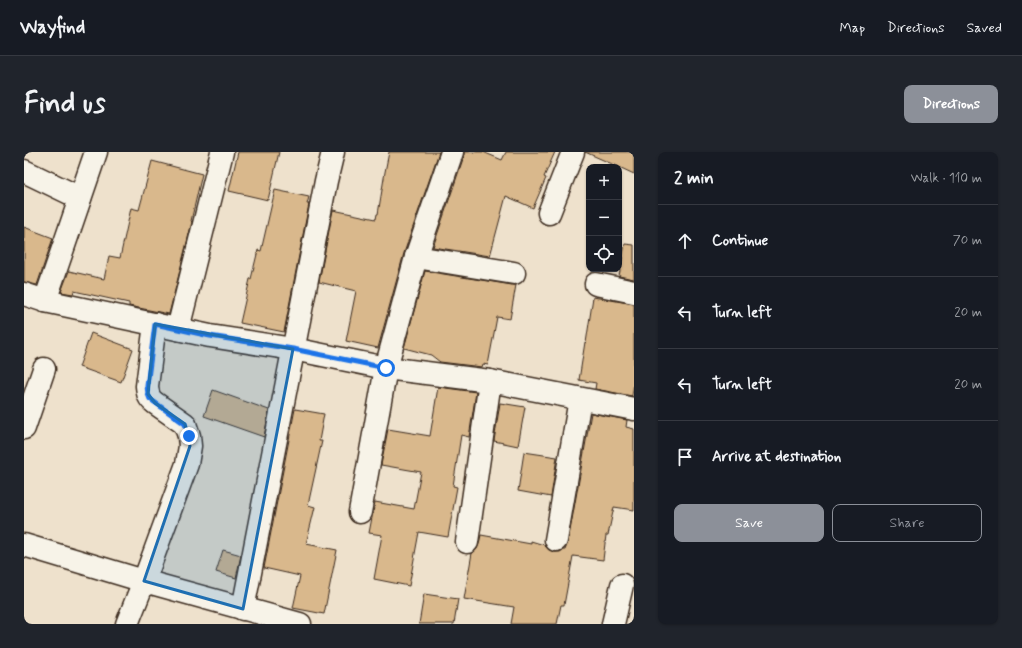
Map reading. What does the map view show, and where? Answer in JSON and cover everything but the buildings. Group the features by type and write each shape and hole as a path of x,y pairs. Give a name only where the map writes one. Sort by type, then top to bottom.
{"street":[{"path":"45,301 96,152"},
{"path":"178,329 222,152"},
{"path":"243,609 333,152"},
{"path":"360,512 386,368 416,257 452,152"},
{"path":"549,213 573,152"},
{"path":"24,171 80,198"},
{"path":"416,257 514,273"},
{"path":"596,284 634,292"},
{"path":"24,294 45,301 210,336 293,349 386,368 490,381 634,409"},
{"path":"127,624 187,464 190,446 189,436 185,424 150,399 148,394 147,386 155,324"},
{"path":"24,428 44,369"},
{"path":"467,542 490,381"},
{"path":"556,540 580,399"},
{"path":"24,545 243,609 300,624"},
{"path":"613,624 622,584"}],"highlighted area":[{"path":"155,324 293,349 243,609 144,581 190,446 185,424 155,403 148,394"}],"route":[{"path":"189,436 185,424 150,399 148,394 147,386 155,324 210,336 293,349 386,368"}]}
